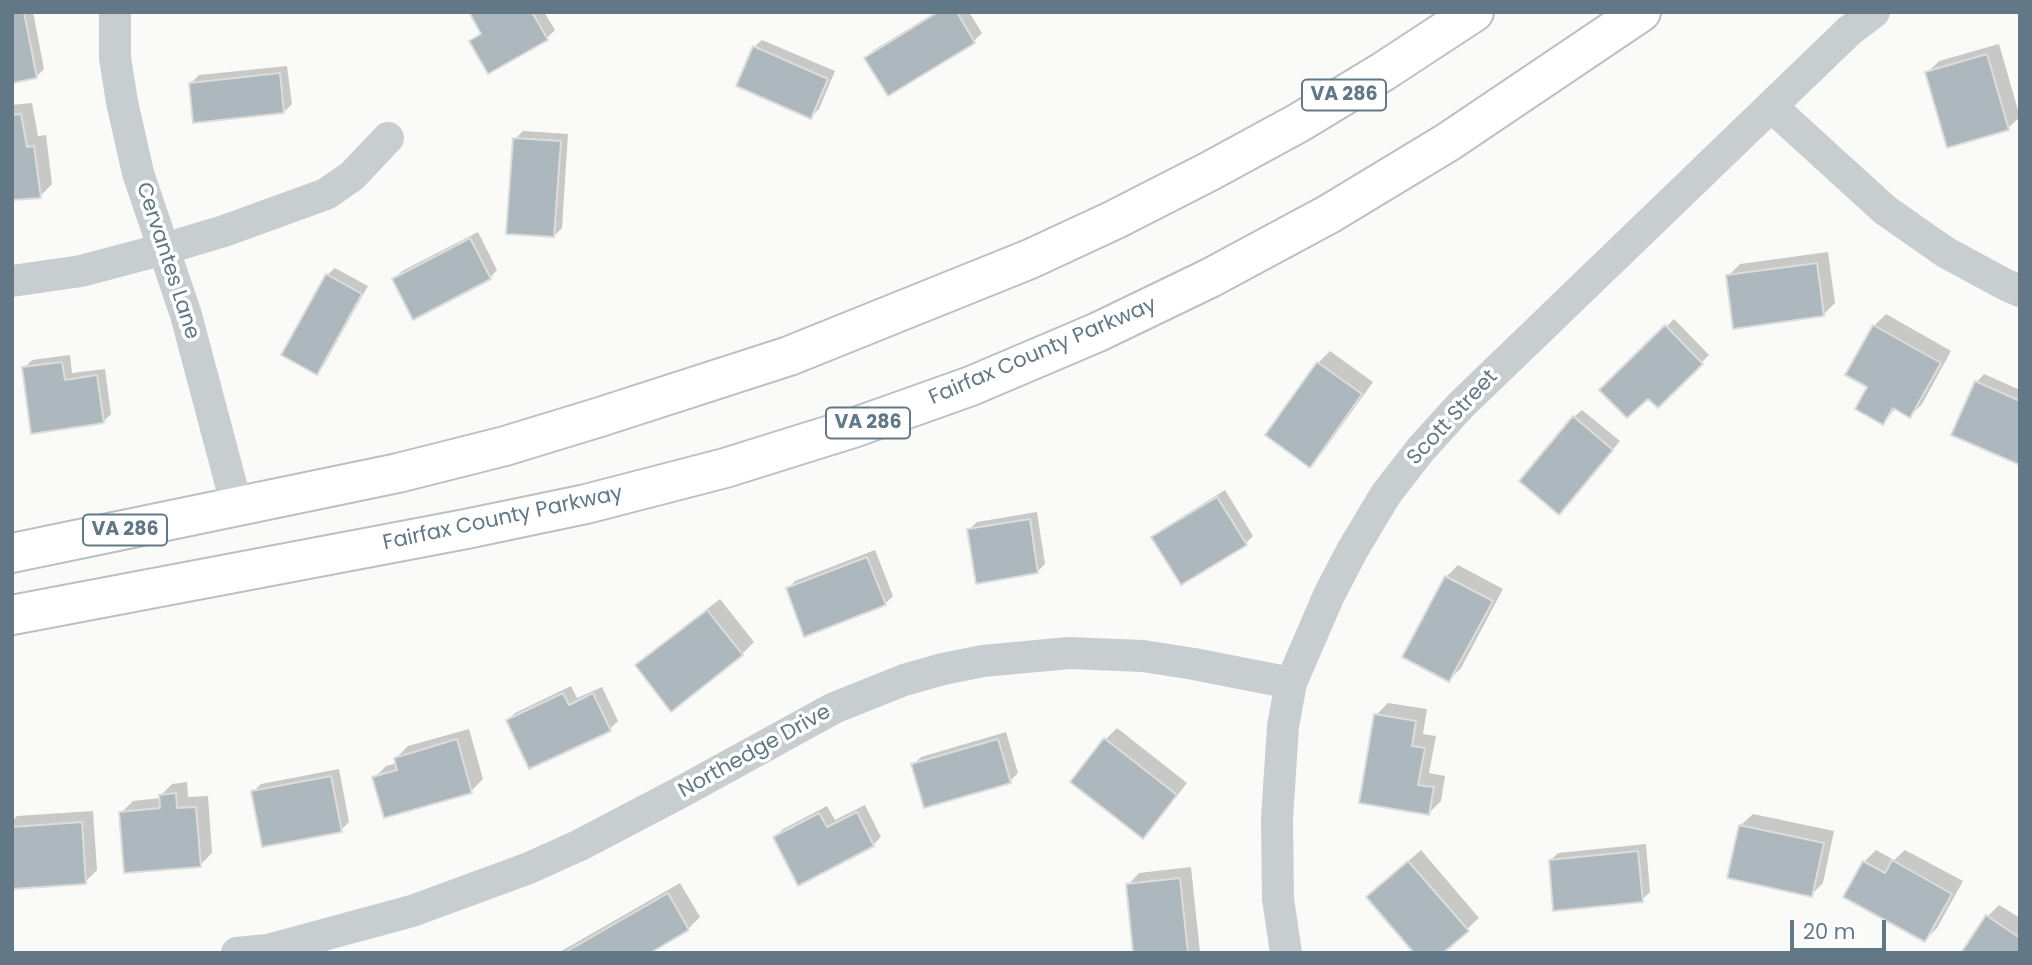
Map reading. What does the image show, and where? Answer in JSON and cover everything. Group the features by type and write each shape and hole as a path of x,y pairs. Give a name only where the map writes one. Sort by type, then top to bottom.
{"highway":[{"name":"VA 286","path":"12,553 237,508 398,473 505,446 789,356 1054,248 1210,171 1360,86 1474,12"},
{"name":"Fairfax County Parkway","path":"12,615 454,531 586,503 737,464 853,428 971,386 1098,332 1210,278 1329,214 1448,142 1642,12"}],"street":[{"name":"Cervantes Lane","path":"115,12 115,58 138,173 186,315 237,508"},
{"name":"Scott Street","path":"1286,953 1278,899 1277,819 1283,726 1291,683 1329,595 1386,494 1421,449 1460,406 1849,31 1874,12"},
{"path":"1772,107 1885,210 1945,253 2020,291"},
{"path":"12,281 81,271 164,249 224,231 326,194 352,176 388,138"},
{"name":"Northedge Drive","path":"258,952 412,911 529,868 580,845 834,708 904,680 943,669 983,661 1069,653 1143,656 1291,683"}],"building":[{"path":"12,12 24,12 37,78 12,83"},
{"path":"469,12 532,12 548,40 488,74 469,41 481,34"},
{"path":"938,12 957,12 975,43 888,96 864,58"},
{"path":"753,46 828,79 811,119 736,86"},
{"path":"1987,54 2009,130 1947,148 1925,72"},
{"path":"280,73 284,113 193,123 189,83"},
{"path":"21,114 27,147 34,146 41,198 12,200 12,115"},
{"path":"513,138 561,141 554,237 506,234"},
{"path":"470,238 491,279 413,320 392,279"},
{"path":"1817,263 1824,316 1733,329 1726,275"},
{"path":"326,274 362,294 317,375 281,355"},
{"path":"1665,325 1703,364 1658,408 1648,399 1627,418 1599,390"},
{"path":"1873,325 1941,363 1910,418 1893,408 1883,425 1855,409 1867,387 1845,375"},
{"path":"62,362 65,380 97,375 104,423 31,434 22,367"},
{"path":"1317,362 1362,394 1310,468 1265,435"},
{"path":"1975,381 2020,401 2020,465 1951,435"},
{"path":"1573,416 1613,450 1559,515 1519,481"},
{"path":"1217,497 1247,545 1181,585 1151,537"},
{"path":"1030,519 1038,573 976,584 967,529"},
{"path":"867,557 886,605 804,637 786,588"},
{"path":"1445,576 1493,601 1449,682 1402,657"},
{"path":"707,610 743,655 671,712 635,665"},
{"path":"563,693 569,705 593,693 611,731 529,769 506,720"},
{"path":"1374,714 1416,721 1412,746 1425,748 1418,785 1434,787 1429,815 1359,803"},
{"path":"1104,738 1177,795 1143,839 1070,782"},
{"path":"457,739 472,793 384,818 372,777 397,770 394,758"},
{"path":"998,739 1011,783 924,808 911,764"},
{"path":"331,776 342,832 262,847 251,791"},
{"path":"176,793 177,808 196,807 201,867 124,873 119,812 160,808 159,795"},
{"path":"857,812 874,846 798,886 773,837 819,813 827,827"},
{"path":"82,822 86,884 12,889 12,827"},
{"path":"1739,825 1824,843 1812,897 1727,878"},
{"path":"1638,851 1643,902 1553,911 1549,860"},
{"path":"1892,860 1952,894 1925,942 1843,897 1863,861 1885,873"},
{"path":"1408,861 1469,931 1443,953 1414,953 1366,897"},
{"path":"1180,878 1188,953 1133,953 1126,884"},
{"path":"668,893 689,930 650,953 564,953"},
{"path":"1986,915 2020,938 2020,953 1961,953"}]}
